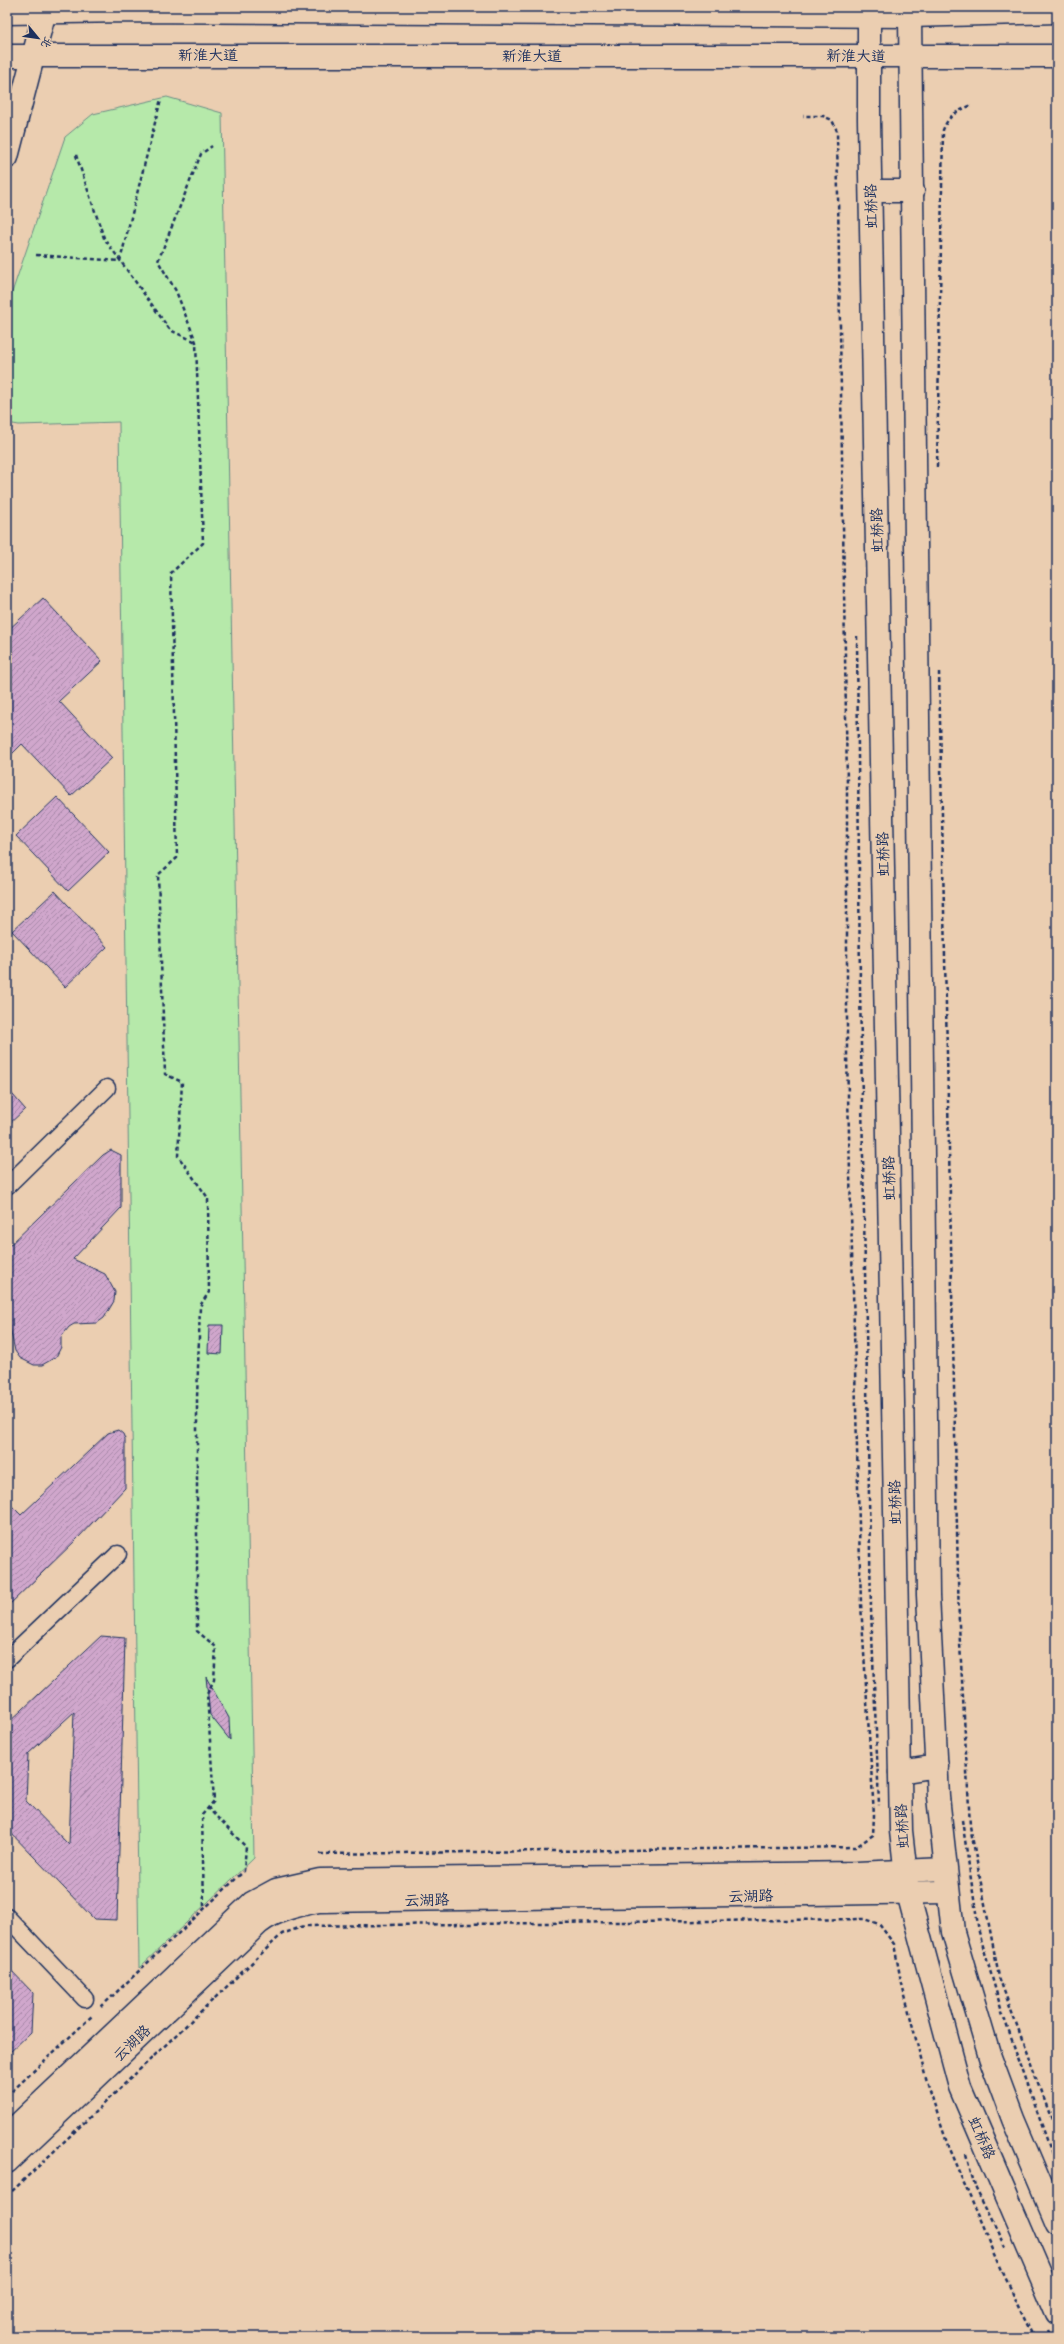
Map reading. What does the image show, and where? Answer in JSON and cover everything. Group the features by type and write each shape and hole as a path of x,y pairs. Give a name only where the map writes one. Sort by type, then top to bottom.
{"main road":[{"path":"7,157 46,9"},
{"path":"7,12 46,9 869,16 1057,12"},
{"name":"虹桥路","path":"869,16 868,56 901,1831 908,1893 960,2086 1057,2313"},
{"path":"910,16 928,1595 937,1766 947,1892 953,1932 990,2058 1012,2119 1057,2223"},
{"name":"新淮大道","path":"7,56 1057,56"},
{"path":"871,191 913,191"},
{"path":"900,1772 937,1766"},
{"name":"云湖路","path":"7,2135 252,1904 276,1890 320,1880 905,1871 945,1869"},
{"name":"云湖路","path":"7,2162 259,1923 266,1918 299,1905 319,1901 947,1892"},
{"path":"940,2013 947,1997 953,1991 965,1993 974,2003"}],"street":[{"path":"7,1186 107,1088"},
{"path":"7,1659 118,1554"},
{"path":"7,1917 85,1998"}],"path":[{"path":"120,261 161,99"},
{"path":"936,470 943,130 947,119 954,113 972,105"},
{"path":"320,1854 856,1847 873,1834 874,1815 861,1604 847,1056 847,785 837,131 832,120 828,118 803,116"},
{"path":"204,1906 202,1815 214,1802 206,1694 214,1680 216,1647 197,1631 197,1422 200,1306 209,1292 208,1198 178,1156 182,1082 165,1074 158,875 177,858 171,573 203,543 196,342 176,291 158,261 201,154 212,146"},
{"path":"76,155 104,238 170,330 196,342"},
{"path":"36,255 120,261"},
{"path":"939,667 954,1311 959,1625 970,1826 999,1977 1057,2136"},
{"path":"99,2009 244,1871 246,1847 208,1808"},
{"path":"962,1816 979,1932 1002,2012 1057,2168"},
{"path":"7,2196 282,1934 304,1926 864,1919 879,1924 894,1944 900,1976 926,2079 949,2149 1005,2277 1035,2337"},
{"path":"7,2096 93,2014"}],"green space":[{"path":"167,97 222,113 254,1858 139,1968 119,422 19,425 7,423 7,307 65,137 93,114"}],"building":[{"path":"43,598 102,661 59,701 112,758 71,796 22,744 7,759 7,631"},
{"path":"57,797 109,852 68,891 16,836"},
{"path":"55,891 107,947 65,987 12,931"},
{"path":"7,1088 25,1109 7,1126"},
{"path":"111,1150 121,1155 121,1208 73,1259 105,1274 115,1292 114,1301 104,1318 97,1323 74,1324 69,1327 61,1337 61,1347 56,1357 42,1365 34,1365 20,1358 15,1351 7,1314 7,1248 103,1155"},
{"path":"209,1325 223,1325 222,1354 208,1353"},
{"path":"118,1430 123,1434 125,1439 125,1488 78,1538 7,1607 7,1501 21,1515 108,1433"},
{"path":"101,1636 125,1638 117,1920 94,1919 7,1829 7,1724","holes":["74,1712 69,1845 26,1801 28,1754"]},
{"path":"206,1677 229,1718 230,1740 210,1715"},
{"path":"7,1966 33,1993 31,2032 7,2055"}]}
